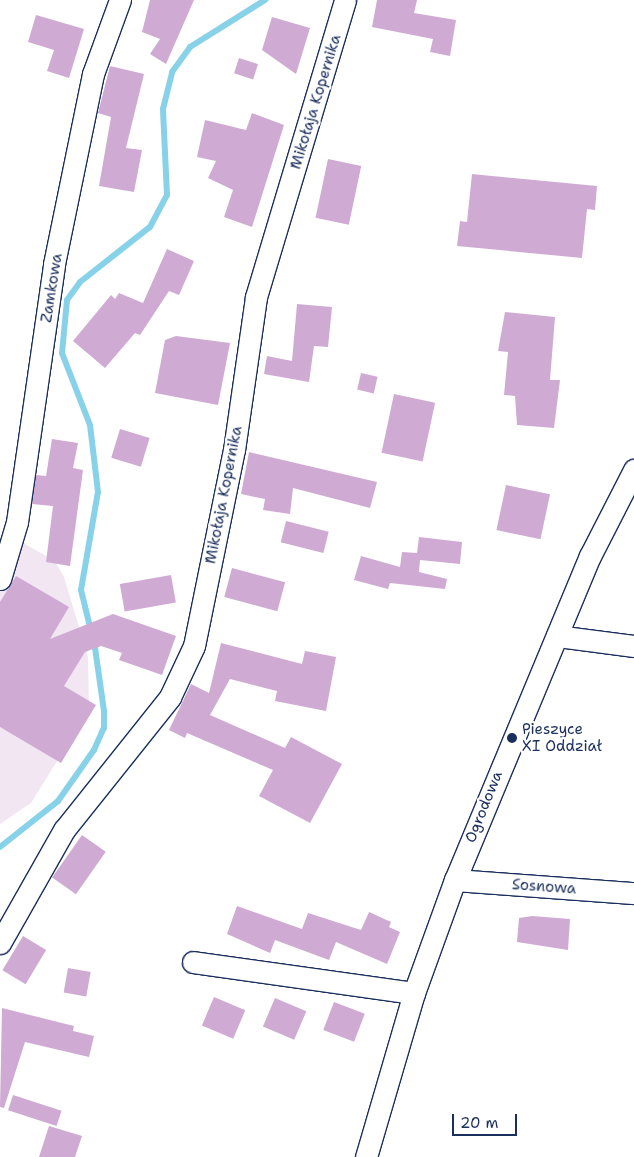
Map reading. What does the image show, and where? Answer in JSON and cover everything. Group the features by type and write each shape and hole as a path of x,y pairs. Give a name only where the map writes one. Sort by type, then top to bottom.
{"street":[{"name":"Zamkowa","path":"0,579 17,522 54,264 93,74 120,0"},
{"name":"Mikołaja Kopernika","path":"0,943 64,830 170,697 194,646 234,450 256,297 345,0"},
{"name":"Ogrodowa","path":"366,1157 414,993 455,880 556,636 633,474"},
{"path":"556,636 634,646"},
{"name":"Sosnowa","path":"455,880 634,893"},
{"path":"193,962 414,993"}],"shaded area":[{"path":"9,535 55,561 64,577 88,657 89,710 31,803 0,824 0,554"}],"building":[{"path":"150,0 194,0 166,64 150,54 160,39 142,32"},
{"path":"377,0 417,0 414,13 456,20 450,56 430,52 433,39 372,27"},
{"path":"36,15 84,29 69,78 47,71 54,50 28,42"},
{"path":"272,17 310,28 296,74 262,50"},
{"path":"239,58 258,64 253,79 234,73"},
{"path":"110,66 144,74 126,148 142,150 134,192 99,186 111,117 98,113"},
{"path":"252,113 284,125 252,227 224,217 233,190 208,178 216,161 197,157 205,120 246,130"},
{"path":"328,159 361,166 349,225 316,218"},
{"path":"472,174 597,186 595,210 587,209 582,258 457,246 460,221 467,222"},
{"path":"167,249 194,261 179,295 169,291 140,335 135,333 105,368 73,341 111,295 115,299 119,293 143,303"},
{"path":"297,304 332,307 328,347 314,346 309,382 264,374 267,356 292,361"},
{"path":"505,312 555,317 550,380 560,380 554,428 517,425 515,396 504,395 508,352 498,351"},
{"path":"176,336 230,343 218,405 155,393 165,340"},
{"path":"361,373 378,377 374,393 357,390"},
{"path":"394,394 435,403 423,461 382,453"},
{"path":"120,429 150,438 141,467 111,458"},
{"path":"52,439 78,443 73,468 83,470 70,566 46,562 53,506 32,504 36,475 46,476"},
{"path":"249,452 377,482 370,508 293,488 290,514 263,510 265,499 241,494"},
{"path":"506,485 550,494 540,539 496,530"},
{"path":"286,521 329,532 323,553 281,542"},
{"path":"419,537 462,542 460,564 420,560 419,572 447,579 445,589 390,583 388,589 354,580 361,556 400,567 402,552 417,553"},
{"path":"232,568 285,582 277,611 224,597"},
{"path":"171,575 176,603 125,612 120,584"},
{"path":"16,576 69,607 50,639 113,614 176,636 162,675 119,660 122,653 101,646 85,652 64,686 96,705 61,763 0,727 0,602"},
{"path":"221,643 302,664 305,651 336,657 326,711 275,701 277,691 230,679 210,715 285,748 291,737 342,764 310,823 259,796 273,770 187,733 185,738 169,730 191,684 209,693"},
{"path":"82,835 106,852 76,894 52,878"},
{"path":"237,906 302,929 308,913 361,930 369,912 391,922 389,927 400,932 387,964 336,942 329,960 275,940 270,953 227,934"},
{"path":"532,916 570,919 568,950 517,942 519,918"},
{"path":"23,936 46,950 26,984 2,970"},
{"path":"68,968 91,972 86,997 64,993"},
{"path":"214,997 245,1010 233,1039 202,1026"},
{"path":"275,998 306,1011 294,1040 263,1027"},
{"path":"334,1002 365,1014 354,1042 323,1030"},
{"path":"2,1008 74,1026 73,1031 94,1036 89,1057 25,1042 4,1108 0,1107"},
{"path":"13,1095 62,1111 57,1126 8,1110"},
{"path":"49,1126 82,1136 75,1157 39,1157"}],"waterway":[{"path":"91,631 81,590 98,492 90,425 62,353 67,300 80,282 150,227 167,195 163,109 172,72 190,47 265,0"},
{"path":"0,847 58,801 94,750 104,728 104,711 94,641"}],"place":[{"name":"Pieszyce XI Oddział","path":"512,738"}]}
